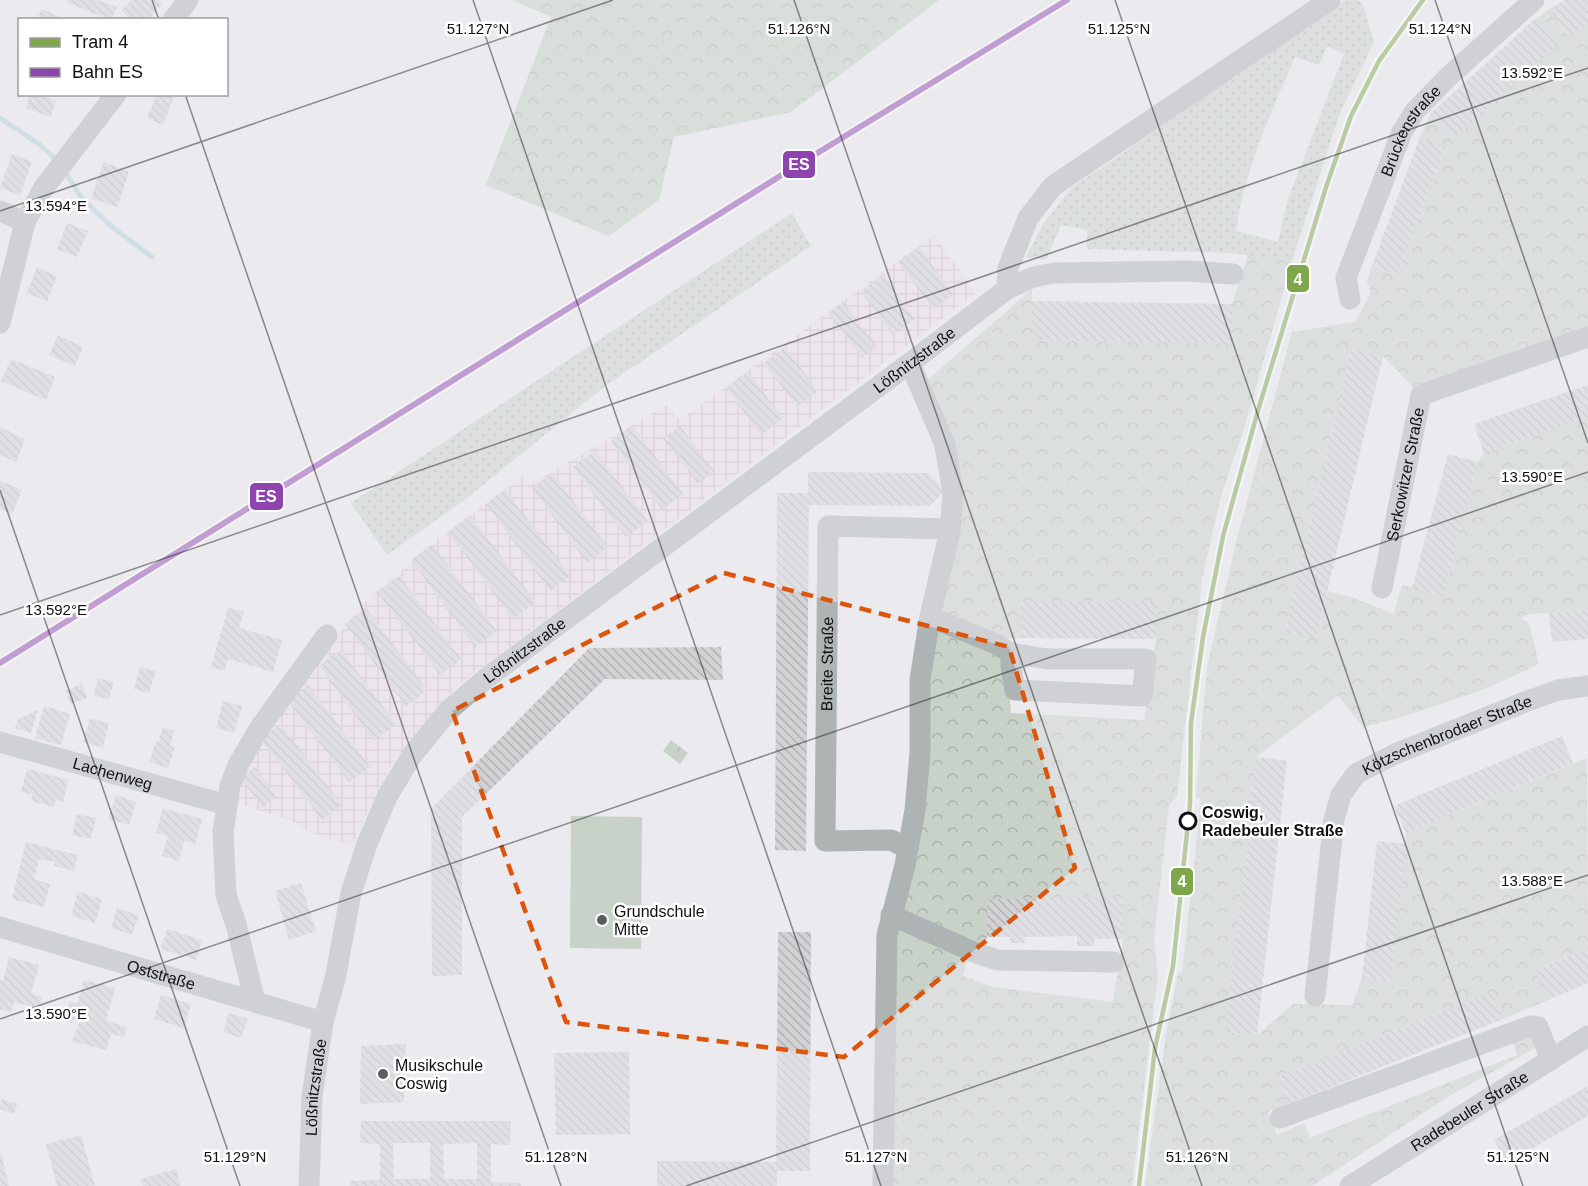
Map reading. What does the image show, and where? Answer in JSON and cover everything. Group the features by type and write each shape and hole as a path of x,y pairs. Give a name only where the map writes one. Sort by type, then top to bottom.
{"street":[{"path":"174,18 188,0"},
{"path":"1006,289 1008,268 1028,218 1053,186 1330,0"},
{"name":"Brückenstraße","path":"1350,299 1346,278 1402,132 1415,111 1449,76 1534,0"},
{"path":"0,324 26,222 43,189 114,96"},
{"path":"0,211 26,222"},
{"name":"Lößnitzstraße","path":"309,1186 312,1097 323,1022 335,979 351,893 367,844 387,797 412,755 449,710 488,677 1006,289 1033,277 1054,273 1186,271 1233,274"},
{"name":"Serkowitzer Straße","path":"1382,588 1421,395 1588,337"},
{"path":"883,1186 887,935 905,865 915,810 920,753 920,680 930,617 950,529 953,493 945,445 910,363"},
{"name":"Breite Straße","path":"907,848 891,840 825,841 828,526 950,529"},
{"path":"930,617 994,643 1011,653 1047,659 1146,659 1142,696 1015,690 1011,653"},
{"path":"255,1002 236,924 226,895 223,832 226,805 239,763 273,709 327,635"},
{"name":"Kötzschenbrodaer Straße","path":"1315,996 1334,819 1341,795 1356,774 1395,754 1525,702 1558,690 1588,686"},
{"name":"Lachenweg","path":"0,742 226,805"},
{"path":"891,915 997,960 1114,962"},
{"name":"Oststraße","path":"0,927 323,1022"},
{"path":"1280,1118 1530,1026 1538,1027 1551,1060"},
{"name":"Radebeuler Straße","path":"1350,1186 1588,1036"}],"highlighted area":[{"path":"724,573 1009,647 1075,868 844,1057 566,1022 452,711"}],"shaded area":[{"path":"934,235 976,293 454,689 393,762 351,846 301,829 297,823 235,802 239,778 303,678 363,604 440,538 523,476 531,484 667,405 680,420"}],"green space":[{"path":"512,0 939,0 791,112 674,137 659,200 609,236 486,185 551,17"},
{"path":"1345,0 1358,0 1363,4 1374,42 1340,113 1292,261 1230,253 1087,249 1087,230 1061,225 1046,260 1026,257 1044,223 1072,187 1275,46","holes":["1327,46 1344,54 1288,199 1278,242 1236,231 1252,164 1295,57 1319,65"]},
{"path":"1550,9 1566,37 1588,24 1588,337 1421,395 1383,356 1351,349 1284,631 1316,639 1328,591 1354,598 1394,614 1402,585 1443,595 1478,462 1484,453 1588,417 1588,610 1529,614 1520,618 1529,623 1539,664 1485,689 1399,718 1363,727 1338,696 1256,757 1225,1032 1257,1035 1293,1004 1352,1005 1362,978 1391,981 1406,833 1587,758 1588,948 1536,969 1548,1000 1503,1019 1492,992 1278,1077 1288,1104 1268,1112 1277,1135 1304,1123 1310,1138 1517,1055 1512,1040 1535,1033 1539,1046 1451,1095 1312,1186 1145,1186 1166,1034 1178,973 1182,972 1194,866 1198,867 1199,857 1195,856 1201,798 1196,797 1207,667 1236,543 1292,332 1355,322 1371,293 1367,281 1372,266 1397,275 1445,147 1420,137 1431,113 1454,137 1557,44 1535,19"},
{"path":"792,213 811,246 605,386 467,498 387,555 351,503"},
{"path":"1248,255 1292,261 1246,422 1221,496 1202,579 1177,796 1169,806 1154,939 1158,975 1132,1186 890,1186 898,917 922,681 954,491 922,385 1032,289 1032,340 1232,343 1232,304","holes":["1022,601 1156,602 1156,639 1144,720 1011,713 1007,674 992,639 1021,638","1123,898 1123,939 1113,1002 993,987 963,976 971,946 981,950 987,937 987,899"]},
{"path":"671,740 688,753 680,764 663,751"},
{"path":"571,816 642,817 641,949 570,948"}],"building":[{"path":"67,0 98,0 117,7 112,18 106,18 66,2"},
{"path":"131,0 158,0 162,3 151,18 129,18 121,11"},
{"path":"1565,0 1588,0 1588,24 1566,37 1550,9"},
{"path":"41,9 63,18 38,18"},
{"path":"1535,19 1558,44 1454,138 1431,113"},
{"path":"29,96 42,96 56,101 50,117 26,108"},
{"path":"156,96 174,96 163,125 147,118"},
{"path":"1420,137 1445,147 1397,275 1372,266"},
{"path":"12,154 32,162 20,195 0,188"},
{"path":"104,162 129,172 117,207 91,198"},
{"path":"67,223 88,231 77,257 57,249"},
{"path":"919,247 954,294 933,309 898,262"},
{"path":"37,267 57,276 47,302 27,293"},
{"path":"883,275 915,319 893,335 861,292"},
{"path":"1032,301 1232,304 1232,343 1032,340"},
{"path":"843,302 877,347 862,358 828,313"},
{"path":"58,335 83,347 75,366 49,355"},
{"path":"785,347 818,391 797,407 764,363"},
{"path":"1351,349 1383,356 1316,639 1284,632"},
{"path":"11,359 55,377 46,400 1,381"},
{"path":"748,372 783,418 761,435 726,388"},
{"path":"1588,385 1588,417 1484,453 1474,424"},
{"path":"632,425 683,494 662,510 611,441"},
{"path":"680,426 714,471 698,484 663,439"},
{"path":"0,427 25,439 16,462 0,455"},
{"path":"595,451 648,521 626,537 573,467"},
{"path":"1448,454 1478,462 1443,596 1412,588"},
{"path":"808,472 928,473 945,490 930,506 809,505 806,851 775,850 777,493 808,493"},
{"path":"552,473 608,547 587,563 532,488"},
{"path":"0,481 22,490 12,514 0,509"},
{"path":"505,489 571,576 550,591 486,504"},
{"path":"470,515 536,602 513,619 448,532"},
{"path":"432,544 497,631 475,647 411,560"},
{"path":"399,576 461,659 440,675 377,592"},
{"path":"1021,601 1157,602 1156,639 1021,638"},
{"path":"228,608 244,612 239,628 282,640 273,672 228,659 225,671 211,667"},
{"path":"366,608 427,690 406,706 345,624"},
{"path":"1588,610 1588,639 1552,642 1549,613"},
{"path":"721,647 723,680 605,679 462,817 462,975 432,976 431,809 589,648"},
{"path":"341,650 396,724 374,741 319,666"},
{"path":"140,667 156,671 149,693 134,689"},
{"path":"98,678 114,682 109,700 94,695"},
{"path":"82,684 87,698 71,704 65,691"},
{"path":"308,685 370,767 349,782 288,701"},
{"path":"223,701 242,706 234,733 216,728"},
{"path":"44,706 70,714 61,745 35,738"},
{"path":"38,710 31,733 15,728 18,719"},
{"path":"90,718 109,723 103,748 83,742"},
{"path":"281,724 342,805 322,820 261,739"},
{"path":"163,727 174,731 170,746 175,747 168,768 149,762"},
{"path":"1562,736 1573,763 1406,833 1394,806"},
{"path":"1256,757 1287,761 1257,1035 1225,1032"},
{"path":"255,767 277,797 262,808 241,778"},
{"path":"27,769 69,780 63,802 56,800 54,807 31,801 33,795 21,792"},
{"path":"116,795 136,802 129,825 108,819"},
{"path":"163,808 202,819 195,844 184,841 179,861 162,856 168,836 156,833"},
{"path":"77,814 96,818 91,839 72,835"},
{"path":"1377,841 1406,844 1391,981 1362,978"},
{"path":"26,842 78,855 74,871 54,866 55,862 39,859 34,879 50,884 44,907 12,899"},
{"path":"1195,856 1199,856 1198,867 1194,866"},
{"path":"301,883 316,931 289,940 275,891"},
{"path":"78,892 102,899 95,923 71,916"},
{"path":"1123,897 1123,939 1094,939 1094,946 1077,946 1077,936 1025,937 1025,943 1011,943 1010,937 987,937 987,899"},
{"path":"117,908 139,915 132,935 111,928"},
{"path":"167,929 202,940 196,960 161,949"},
{"path":"778,932 811,932 810,1171 777,1171 777,1186 657,1186 657,1161 776,1162"},
{"path":"1588,948 1588,983 1548,1000 1535,970"},
{"path":"9,957 39,965 31,994 42,997 39,1009 14,1002 11,1012 0,1009 0,980 3,981"},
{"path":"84,980 115,988 106,1021 127,1027 124,1037 111,1034 106,1050 72,1041 80,1021 73,1019 72,1023 64,1021 70,1001 77,1004"},
{"path":"1492,992 1503,1019 1288,1104 1278,1077"},
{"path":"161,995 191,1004 184,1028 154,1019"},
{"path":"229,1013 248,1019 241,1038 223,1032"},
{"name":"Musikschule Coswig","path":"406,1044 404,1102 360,1104 361,1046"},
{"path":"629,1052 630,1134 556,1135 554,1053"},
{"path":"1588,1086 1588,1116 1507,1163 1494,1140"},
{"path":"1,1099 17,1104 14,1114 0,1109"},
{"path":"361,1121 511,1121 510,1145 491,1144 491,1182 521,1183 521,1186 350,1186 350,1181 380,1180 380,1144 360,1143","holes":["393,1143 430,1143 430,1179 394,1179","477,1143 477,1179 444,1179 443,1144"]},
{"path":"81,1135 95,1186 57,1186 46,1144"},
{"path":"1,1154 9,1186 0,1186"},
{"path":"176,1169 181,1186 143,1186 141,1179"}],"waterway":[{"path":"0,118 39,144 59,162"},
{"path":"64,170 81,197 112,227 152,257"}],"tram line":[{"name":"4","path":"1139,1186 1155,1048 1173,966 1190,804 1191,723 1203,637 1223,536 1259,407 1327,184 1351,116 1379,61 1423,0"}],"rail line":[{"name":"ES","path":"0,663 793,168 1067,0"}],"place":[{"name":"Coswig, Radebeuler Straße","path":"1188,821"},
{"name":"Grundschule Mitte","path":"602,920"},
{"name":"Musikschule Coswig","path":"383,1074"}]}
